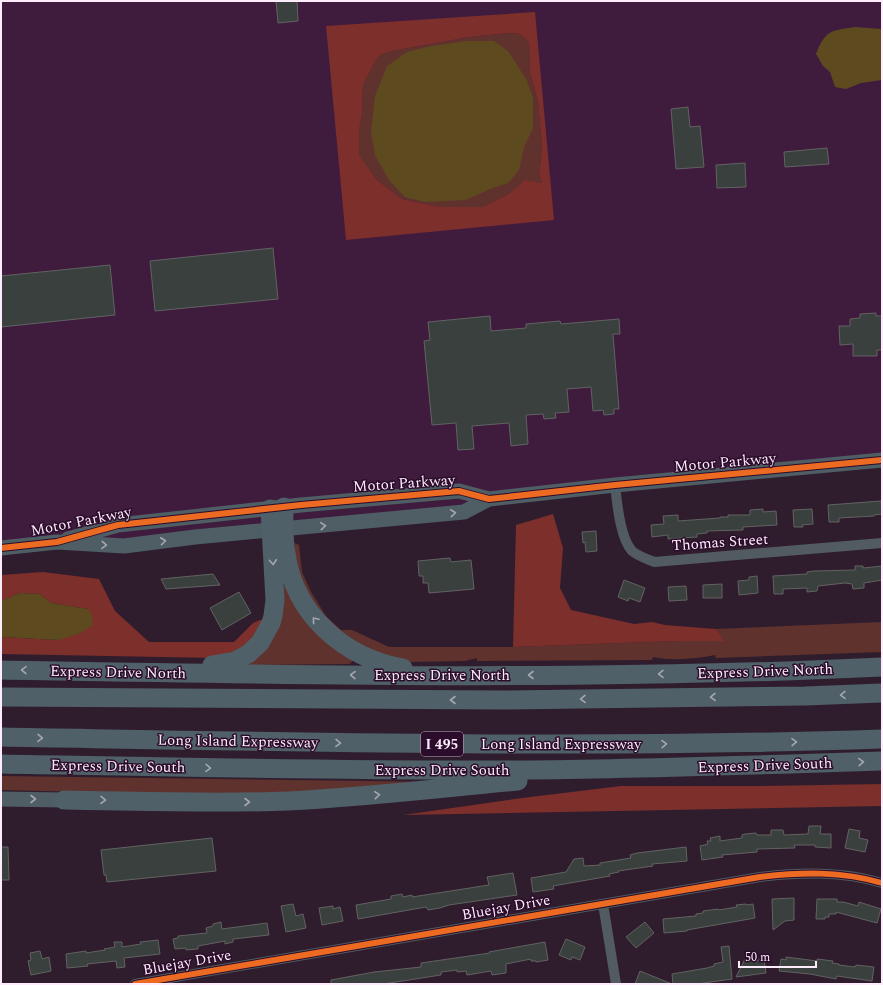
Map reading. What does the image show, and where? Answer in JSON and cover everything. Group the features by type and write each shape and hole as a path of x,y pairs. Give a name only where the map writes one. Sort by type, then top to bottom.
{"highway":[{"path":"147,672 227,663 242,658 257,646 264,637 271,623 275,608 278,530 277,508"},
{"path":"278,530 297,593 309,613 324,630 344,646 364,657 394,666 448,676"},
{"name":"Express Drive North","path":"1,670 448,676 646,674 882,667"},
{"path":"1,697 504,700 805,696 882,693"},
{"name":"Long Island Expressway","path":"1,737 330,743 496,744 806,742 882,739"},
{"name":"Express Drive South","path":"1,764 400,770 640,769 882,761"},
{"path":"64,800 165,802 287,801 565,778 640,769"}],"main road":[{"name":"Motor Parkway","path":"57,542 124,546 195,537 464,512 489,499 615,485 882,460"},
{"name":"Motor Parkway","path":"1,548 57,542 118,525 277,508 459,491 489,499"},
{"path":"1,799 64,800"}],"street":[{"name":"Thomas Street","path":"615,485 617,505 624,536 632,550 640,556 654,562 882,543"},
{"name":"Bluejay Drive","path":"135,984 784,874 809,872 840,874 882,882"},
{"path":"603,904 616,984"}],"shaded area":[{"path":"1,1 882,1 882,463 489,499 396,519 1,551"},
{"path":"535,12 554,220 346,240 326,26","holes":["509,33 520,34 529,42 530,73 538,102 542,148 539,175 542,183 525,180 510,193 483,207 441,207 402,199 377,180 359,155 359,131 362,114 363,85 380,55 392,51 470,37"]},
{"path":"855,27 882,29 882,80 861,83 846,89 835,87 830,72 823,66 816,54 823,40 830,33 840,29"},
{"path":"509,33 520,34 529,41 530,73 538,102 542,148 539,175 542,183 525,181 510,193 483,207 441,207 402,199 377,180 359,156 359,131 362,114 363,85 380,55 392,51 470,37"},
{"path":"468,41 494,41 509,52 527,81 533,98 533,128 524,147 519,170 508,183 466,200 425,202 405,197 389,180 375,155 371,132 375,96 387,66 407,52 431,46"},
{"path":"553,514 563,548 560,588 571,610 634,624 652,622 665,625 716,629 724,641 678,641 513,647 516,525"},
{"path":"295,543 299,545 302,572 311,592 326,616 341,630 352,630 389,647 513,647 678,641 723,641 716,629 882,622 882,652 716,658 715,655 676,659 653,657 652,660 477,661 477,658 465,661 407,662 384,657 343,638 310,603 293,555"},
{"path":"43,572 99,579 115,611 149,642 234,642 253,623 260,620 267,620 257,635 235,653 215,658 1,654 1,637 59,640 88,609 51,603 40,594 20,593 1,601 1,575"},
{"path":"286,583 353,660 350,664 248,665 281,588"},
{"path":"20,593 40,594 51,603 88,609 92,615 93,625 81,633 59,640 1,637 1,601"},
{"path":"1,776 443,782 302,797 1,790"},
{"path":"882,784 882,806 403,815 621,786"}],"building":[{"path":"276,1 297,1 298,21 278,23"},
{"path":"688,107 690,127 700,126 704,167 676,169 671,109"},
{"path":"827,148 829,164 785,167 784,152"},
{"path":"745,163 746,187 717,188 716,165"},
{"path":"273,248 278,299 155,311 150,261"},
{"path":"110,265 115,315 1,327 1,276"},
{"path":"876,313 876,316 882,316 882,350 877,350 877,356 853,356 853,344 840,345 839,326 850,326 850,319 860,318 860,314"},
{"path":"490,316 491,331 526,328 526,324 560,321 561,324 619,319 620,334 613,334 619,409 614,409 614,414 604,415 603,410 593,411 591,387 567,389 569,412 555,413 556,418 544,419 543,414 526,415 528,444 511,446 509,423 472,426 474,449 458,450 456,423 432,425 424,341 430,340 428,322"},
{"path":"881,501 882,514 874,516 839,518 839,522 829,522 828,505"},
{"path":"763,509 763,512 776,511 777,525 743,527 743,530 707,531 707,533 697,534 697,537 668,539 668,535 652,537 651,525 664,524 663,516 678,515 678,521 720,518 728,517 728,515 750,515 750,510"},
{"path":"812,509 813,524 802,525 803,527 794,527 793,510"},
{"path":"596,531 597,551 586,552 582,532"},
{"path":"450,558 451,562 471,560 474,589 429,593 428,583 423,583 423,576 419,576 418,561"},
{"path":"855,566 863,566 863,568 882,566 882,580 864,583 864,588 853,589 852,584 845,583 818,586 817,591 807,592 807,588 783,589 783,594 774,594 773,576 807,574 807,572 814,571 855,570"},
{"path":"213,574 220,585 166,589 161,579"},
{"path":"757,576 758,593 739,595 738,581 749,580 749,577"},
{"path":"624,580 645,588 640,602 629,598 628,601 618,597"},
{"path":"722,584 722,598 703,598 703,585"},
{"path":"686,586 687,600 669,601 668,587"},
{"path":"239,592 251,613 222,630 210,608"},
{"path":"809,826 821,826 820,834 831,834 831,848 815,847 815,845 794,845 795,848 757,849 757,852 722,855 723,857 702,860 700,846 708,844 707,841 711,841 710,838 720,836 720,841 742,838 742,835 745,834 756,833 757,835 771,835 771,830 783,830 784,835 808,834"},
{"path":"849,829 860,831 859,838 868,840 865,852 845,848"},
{"path":"212,838 216,871 107,882 106,875 104,875 101,850"},
{"path":"1,847 8,847 9,880 1,880"},
{"path":"686,847 687,861 652,864 653,866 618,871 619,872 609,874 610,876 553,886 554,889 533,892 531,878 566,872 574,859 583,858 584,866 600,865 600,863 631,858 630,855 637,853"},
{"path":"513,873 517,895 449,905 428,910 426,907 358,919 356,905 391,899 391,896 402,894 403,897 412,895 412,897 489,885 487,877"},
{"path":"794,898 794,920 785,921 773,930 772,899"},
{"path":"817,899 837,899 837,902 858,906 859,902 881,909 877,923 836,912 836,914 829,914 829,917 825,917 825,919 816,919"},
{"path":"293,904 296,916 303,914 306,928 286,932 281,906"},
{"path":"746,904 753,904 755,918 687,931 664,933 663,919 696,916 696,914 703,913 703,911 719,910"},
{"path":"333,906 333,909 340,907 343,921 322,925 319,908"},
{"path":"221,922 222,929 267,923 269,935 233,939 233,942 225,944 225,941 198,946 198,949 175,949 173,939 178,938 178,936 207,933 206,928"},
{"path":"645,922 654,933 636,948 626,937"},
{"path":"566,939 585,947 580,960 572,957 571,960 559,955"},
{"path":"158,940 160,954 124,958 125,967 117,968 116,961 67,968 66,954 105,950 104,949 115,947 114,942 122,942 122,947 141,944 140,942"},
{"path":"545,942 548,960 536,962 531,961 531,959 506,964 506,973 492,975 491,971 467,975 466,971 457,972 457,970 441,972 441,975 383,984 331,984 331,980 374,972 421,967 421,963 490,953 489,952"},
{"path":"729,946 732,979 697,984 673,984 672,974 707,968 714,966 714,964 723,962 721,947"},
{"path":"40,951 42,959 49,957 51,971 31,975 28,961 31,960 30,953"},
{"path":"746,957 754,961 764,959 766,973 736,977"},
{"path":"786,957 817,961 817,959 833,961 832,963 839,965 855,967 856,965 874,967 872,981 837,976 836,979 810,974 779,971 781,959 786,960"},
{"path":"640,971 672,984 635,984"}],"cycle path":[{"path":"1,548 57,542 118,525 301,505 459,491 489,499 615,485 882,460"},
{"path":"135,984 760,877 791,874 821,874 852,876 882,883"}]}
